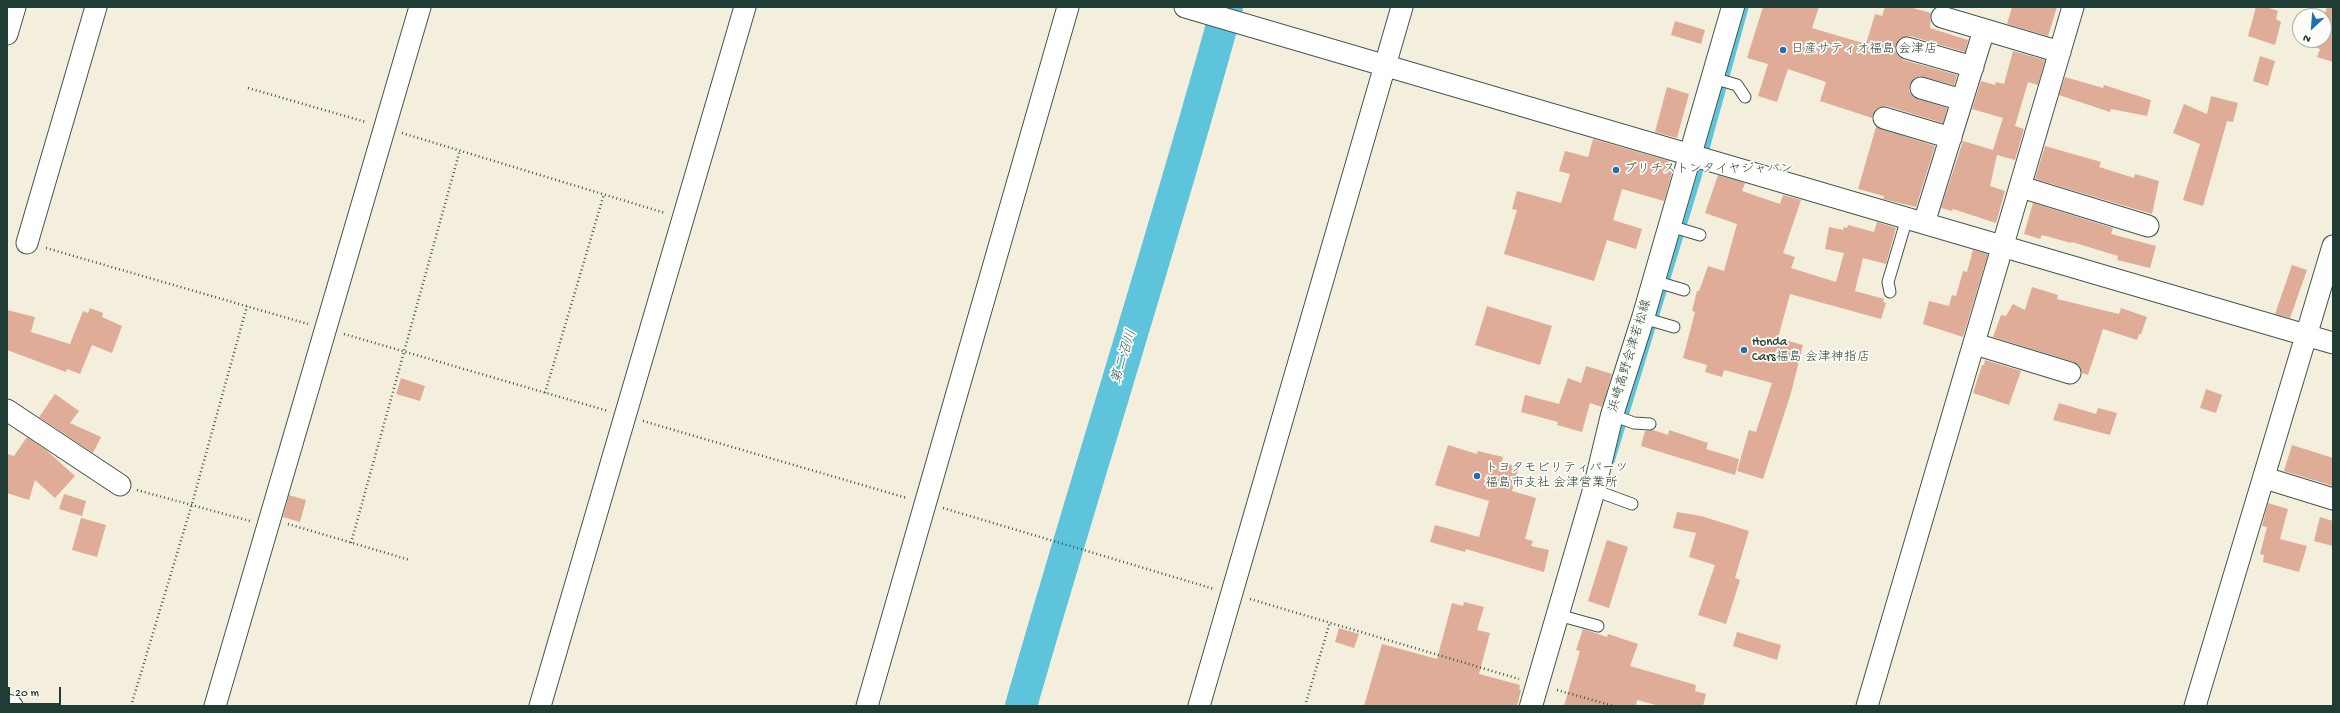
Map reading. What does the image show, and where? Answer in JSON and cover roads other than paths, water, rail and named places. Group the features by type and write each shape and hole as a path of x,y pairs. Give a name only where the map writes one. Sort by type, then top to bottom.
{"main road":[{"name":"浜崎高野会津若松線","path":"1531,706 1546,687 1558,615 1594,490 1612,415 1653,320 1670,286 1670,226 1700,158 1713,78 1733,7"}],"street":[{"path":"7,34 15,7"},
{"path":"27,243 96,7"},
{"path":"215,706 420,7"},
{"path":"540,706 745,7"},
{"path":"867,706 927,504 1068,7"},
{"path":"1185,7 2333,343"},
{"path":"1199,706 1402,7"},
{"path":"1868,706 2073,7"},
{"path":"1942,17 2060,52"},
{"path":"1916,220 1951,138 1984,30"},
{"path":"1907,48 1972,67"},
{"path":"1921,88 1962,100"},
{"path":"1884,118 1951,138"},
{"path":"2021,187 2148,226"},
{"path":"2195,706 2265,478 2333,246"},
{"path":"1975,344 2070,373"},
{"path":"7,410 120,485"},
{"path":"2265,478 2333,499"},
{"path":"7,705 12,706"}],"lane":[{"path":"1713,78 1738,85 1745,97"},
{"path":"1890,292 1888,282 1916,220"},
{"path":"1670,226 1696,234"},
{"path":"1653,320 1674,327"},
{"path":"1612,415 1634,423 1650,424"},
{"path":"1594,490 1632,504"},
{"path":"1558,615 1598,626"}],"waterway":[{"name":"第二沼川","path":"1021,706 1203,95 1227,7"},
{"path":"1705,155 1746,7"},
{"path":"1612,461 1703,163"}],"place":[{"name":"日産サティオ福島 会津店","path":"1783,50"},
{"name":"ブリチストンタイヤジャパン","path":"1616,170"},
{"name":"Honda Cars福島 会津神指店","path":"1744,350"},
{"name":"トヨタモビリティパーツ 福島市支社 会津営業所","path":"1477,476"}]}
